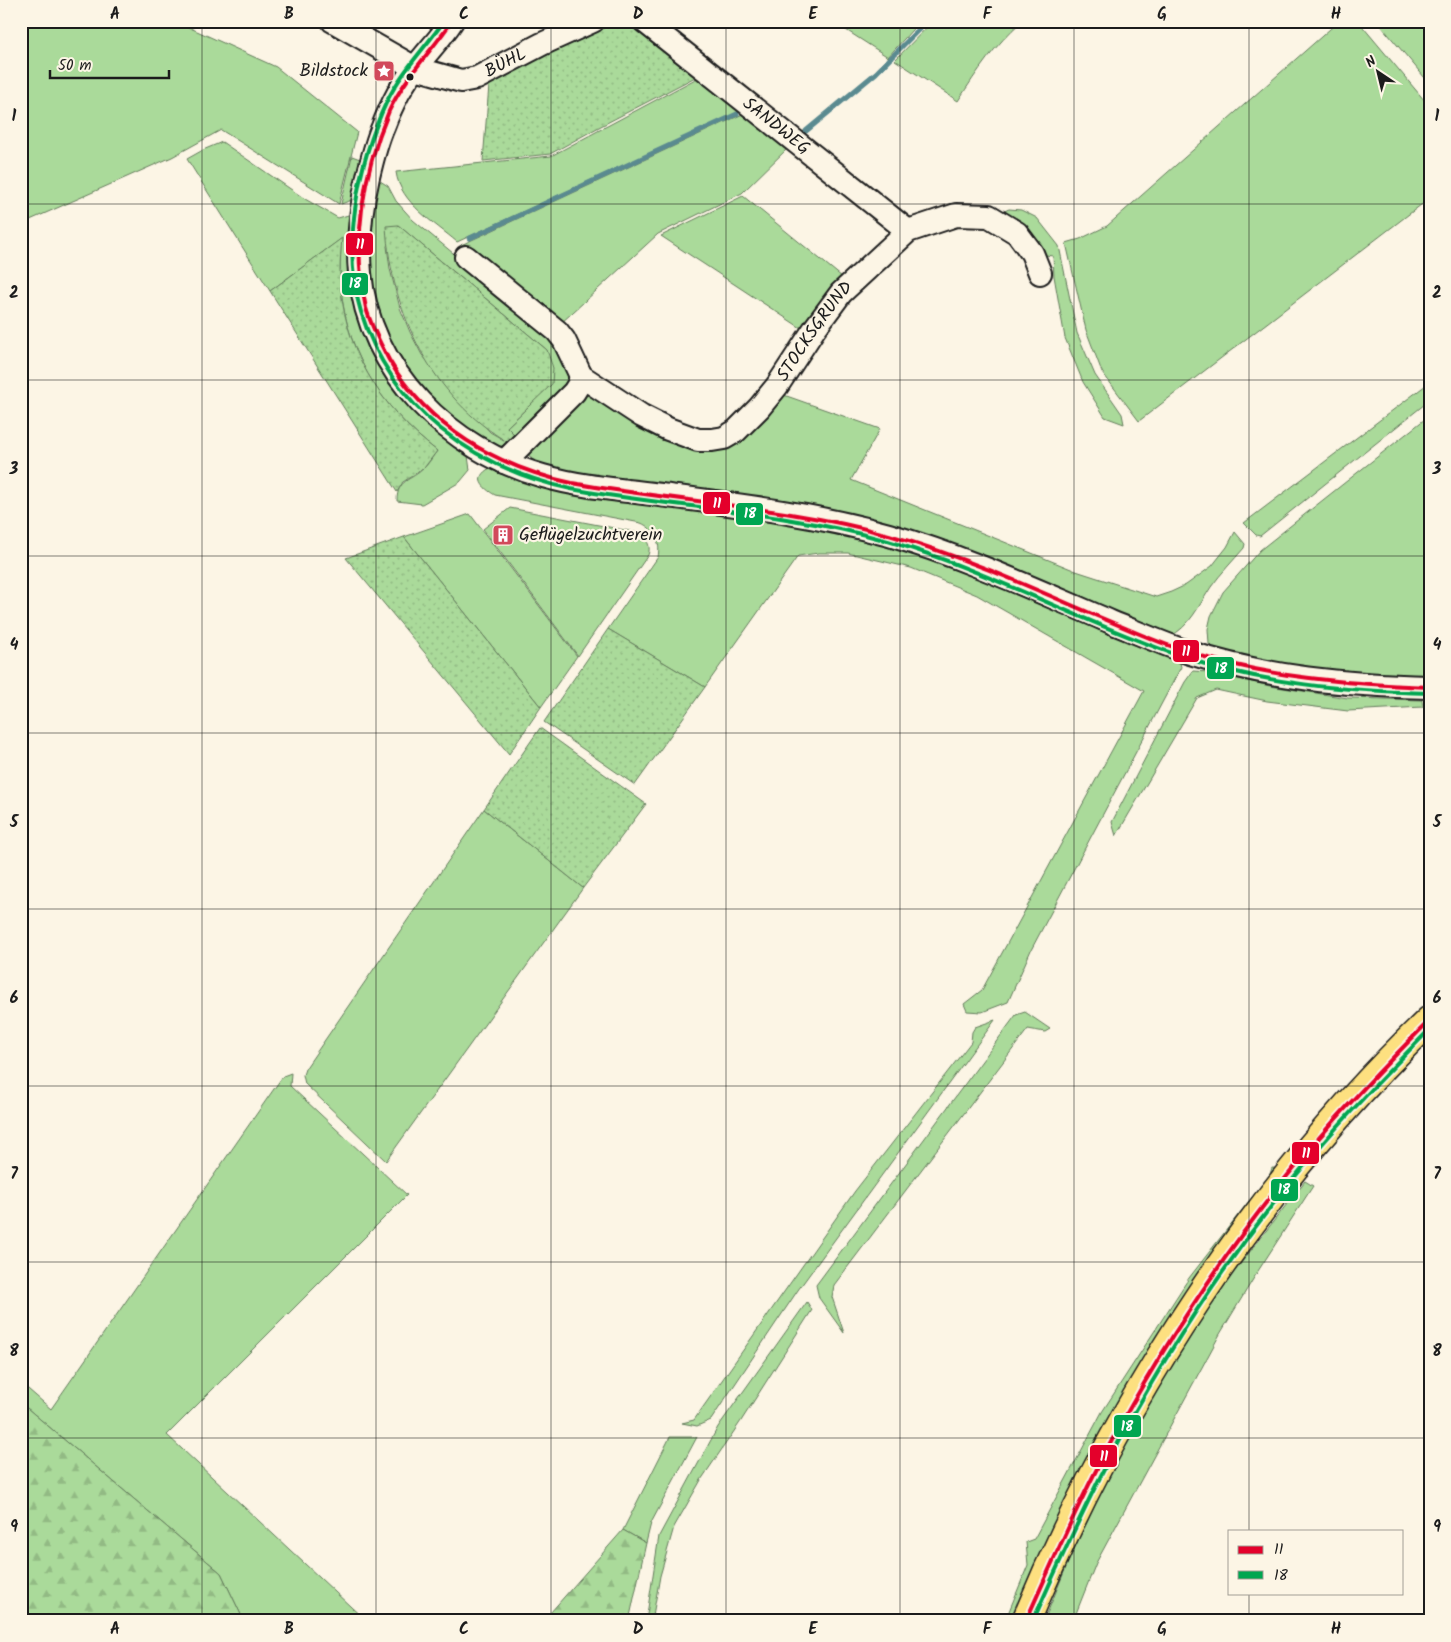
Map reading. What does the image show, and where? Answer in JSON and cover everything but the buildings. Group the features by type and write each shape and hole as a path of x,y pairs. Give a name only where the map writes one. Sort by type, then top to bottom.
{"main road":[{"path":"1026,1621 1046,1571 1102,1458 1136,1396 1196,1300 1294,1169 1358,1094 1430,1020"}],"street":[{"name":"BÜHL","path":"333,21 415,68 456,81 472,80 593,21"},
{"path":"452,21 436,44 415,68 400,92 382,129 374,154 359,224 360,272 364,298 379,343 392,366 416,398 430,413 456,434 504,462 544,476 578,483 789,513 828,520 888,535 941,552 1002,575 1160,642 1210,659 1318,681 1374,686 1430,687"},
{"name":"SANDWEG","path":"644,21 908,231"},
{"name":"STOCKSGRUND","path":"581,376 642,416 668,429 698,440 724,438 736,431 759,408 776,386 814,328 841,293 908,231 956,216 989,216 1017,233 1032,253 1040,273"},
{"path":"466,256 557,331 564,340 581,376 574,392 504,462"}],"green space":[{"path":"21,21 175,21 276,67 357,132 339,204 221,130 172,157 21,224"},
{"path":"616,21 631,21 699,75 550,154 483,161 489,85 528,61"},
{"path":"832,21 920,21 888,57"},
{"path":"933,21 1022,21 987,59 958,101 895,60"},
{"path":"1339,21 1358,21 1430,107 1430,198 1139,421 1102,372 1086,330 1066,243 1080,239 1107,226"},
{"path":"1377,21 1430,21 1430,84"},
{"path":"701,76 743,110 457,242 411,203 399,183 396,172 551,156"},
{"path":"747,112 790,146 742,193 658,234 560,324 461,245"},
{"path":"222,142 305,199 338,218 355,213 393,385 422,420 439,436 468,456 470,470 460,482 422,504 397,501 399,488 402,484 424,468 437,451 416,434 381,395 356,350 342,300 340,273 341,239 270,291 187,159"},
{"path":"352,156 368,162 352,200 341,204"},
{"path":"377,179 388,186 396,201 413,220 540,325 569,366 570,383 517,437 507,427 530,405 547,350 398,225 387,246 390,269 400,308 410,332 422,355 490,432 509,443 496,448 460,428 398,363 371,296 367,223"},
{"path":"743,196 842,277 804,330 661,236"},
{"path":"1009,209 1021,210 1037,218 1059,246 1077,333 1095,375 1122,414 1124,424 1105,417 1083,382 1065,338 1054,276 1053,256 1045,255 1044,262 1000,213"},
{"path":"398,225 547,350 553,368 552,384 507,427 517,437 509,443 482,424 458,402 438,378 421,350 407,321 397,290 390,258 386,226"},
{"path":"342,238 340,273 342,300 356,350 382,395 398,415 437,451 424,468 403,482 397,492 270,291"},
{"path":"1430,382 1430,400 1260,536 1256,535 1244,523"},
{"path":"580,389 691,445 781,394 880,429 851,480 1076,571 1156,597 1186,585 1212,566 1227,547 1235,532 1245,544 1244,548 1211,587 1188,622 1183,628 1169,637 956,550 540,465 527,453"},
{"path":"1430,415 1430,679 1353,678 1222,656 1209,644 1208,629 1211,616 1223,592 1260,550"},
{"path":"490,468 830,530 918,555 1179,659 1181,667 1031,950 1008,1002 982,1012 967,1011 964,1004 982,990 1144,691 977,595 911,568 848,553 819,553 798,556 705,687 608,629 658,557 658,541 653,532 641,523 495,495 481,483 482,475"},
{"path":"510,508 639,533 648,544 648,555 578,656 483,529"},
{"path":"470,514 577,656 541,707 404,537"},
{"path":"404,537 541,707 509,754 346,558"},
{"path":"608,629 705,687 635,785 544,722"},
{"path":"1193,671 1208,672 1270,686 1348,698 1422,700 1423,707 1348,711 1267,701 1216,690 1197,698 1116,836 1112,822 1185,682"},
{"path":"540,728 646,804 583,888 484,809"},
{"path":"484,809 583,888 386,1161 305,1084 303,1075 305,1069"},
{"path":"1025,1012 1050,1029 1045,1032 1028,1029 834,1285 832,1297 844,1333 819,1298 816,1285 1016,1015"},
{"path":"995,1020 798,1290 711,1420 697,1426 682,1423 694,1420 855,1191 971,1042 972,1032 975,1027"},
{"path":"291,1073 290,1086 407,1195 167,1435 366,1621 244,1621 221,1573 21,1403 21,1383 51,1409 283,1076"},
{"path":"1272,1168 1285,1169 1018,1621 1005,1621 1028,1565 1026,1542 1034,1539 1102,1412 1189,1278 1270,1174"},
{"path":"1305,1181 1313,1186 1220,1334 1096,1563 1073,1621 1044,1621 1071,1555 1120,1453 1153,1396 1220,1290"},
{"path":"807,1302 812,1310 701,1480 674,1527 660,1576 652,1621 646,1621 659,1536 718,1427"},
{"path":"21,1403 221,1573 244,1621 21,1621"},
{"path":"670,1437 697,1437 651,1523 646,1543 623,1530"},
{"path":"623,1530 646,1543 629,1621 543,1621"}],"waterway":[{"path":"806,131 876,73 927,21"},
{"path":"470,238 737,114"}],"transit line":[{"name":"18","path":"444,21 393,90 377,125 361,177 356,205 353,260 355,287 361,312 375,347 393,378 415,405 441,429 470,449 501,466 535,479 571,489 770,516 849,531 888,541 963,567 1109,629 1183,657 1243,674 1336,688 1430,693"},
{"name":"11","path":"452,21 395,99 380,134 366,183 362,208 360,258 366,308 373,328 389,360 405,384 423,405 467,441 491,455 517,466 544,476 572,483 810,517 889,535 992,571 1164,644 1217,661 1308,678 1430,687"},
{"name":"11","path":"1026,1621 1073,1517 1103,1457 1148,1377 1197,1299 1249,1225 1306,1153 1366,1085 1430,1020"},
{"name":"18","path":"1033,1621 1079,1520 1130,1420 1202,1303 1255,1227 1312,1156 1384,1076 1430,1029"}],"place":[{"name":"Bildstock","path":"384,71"},
{"name":"Geflügelzuchtverein","path":"503,535"}]}
